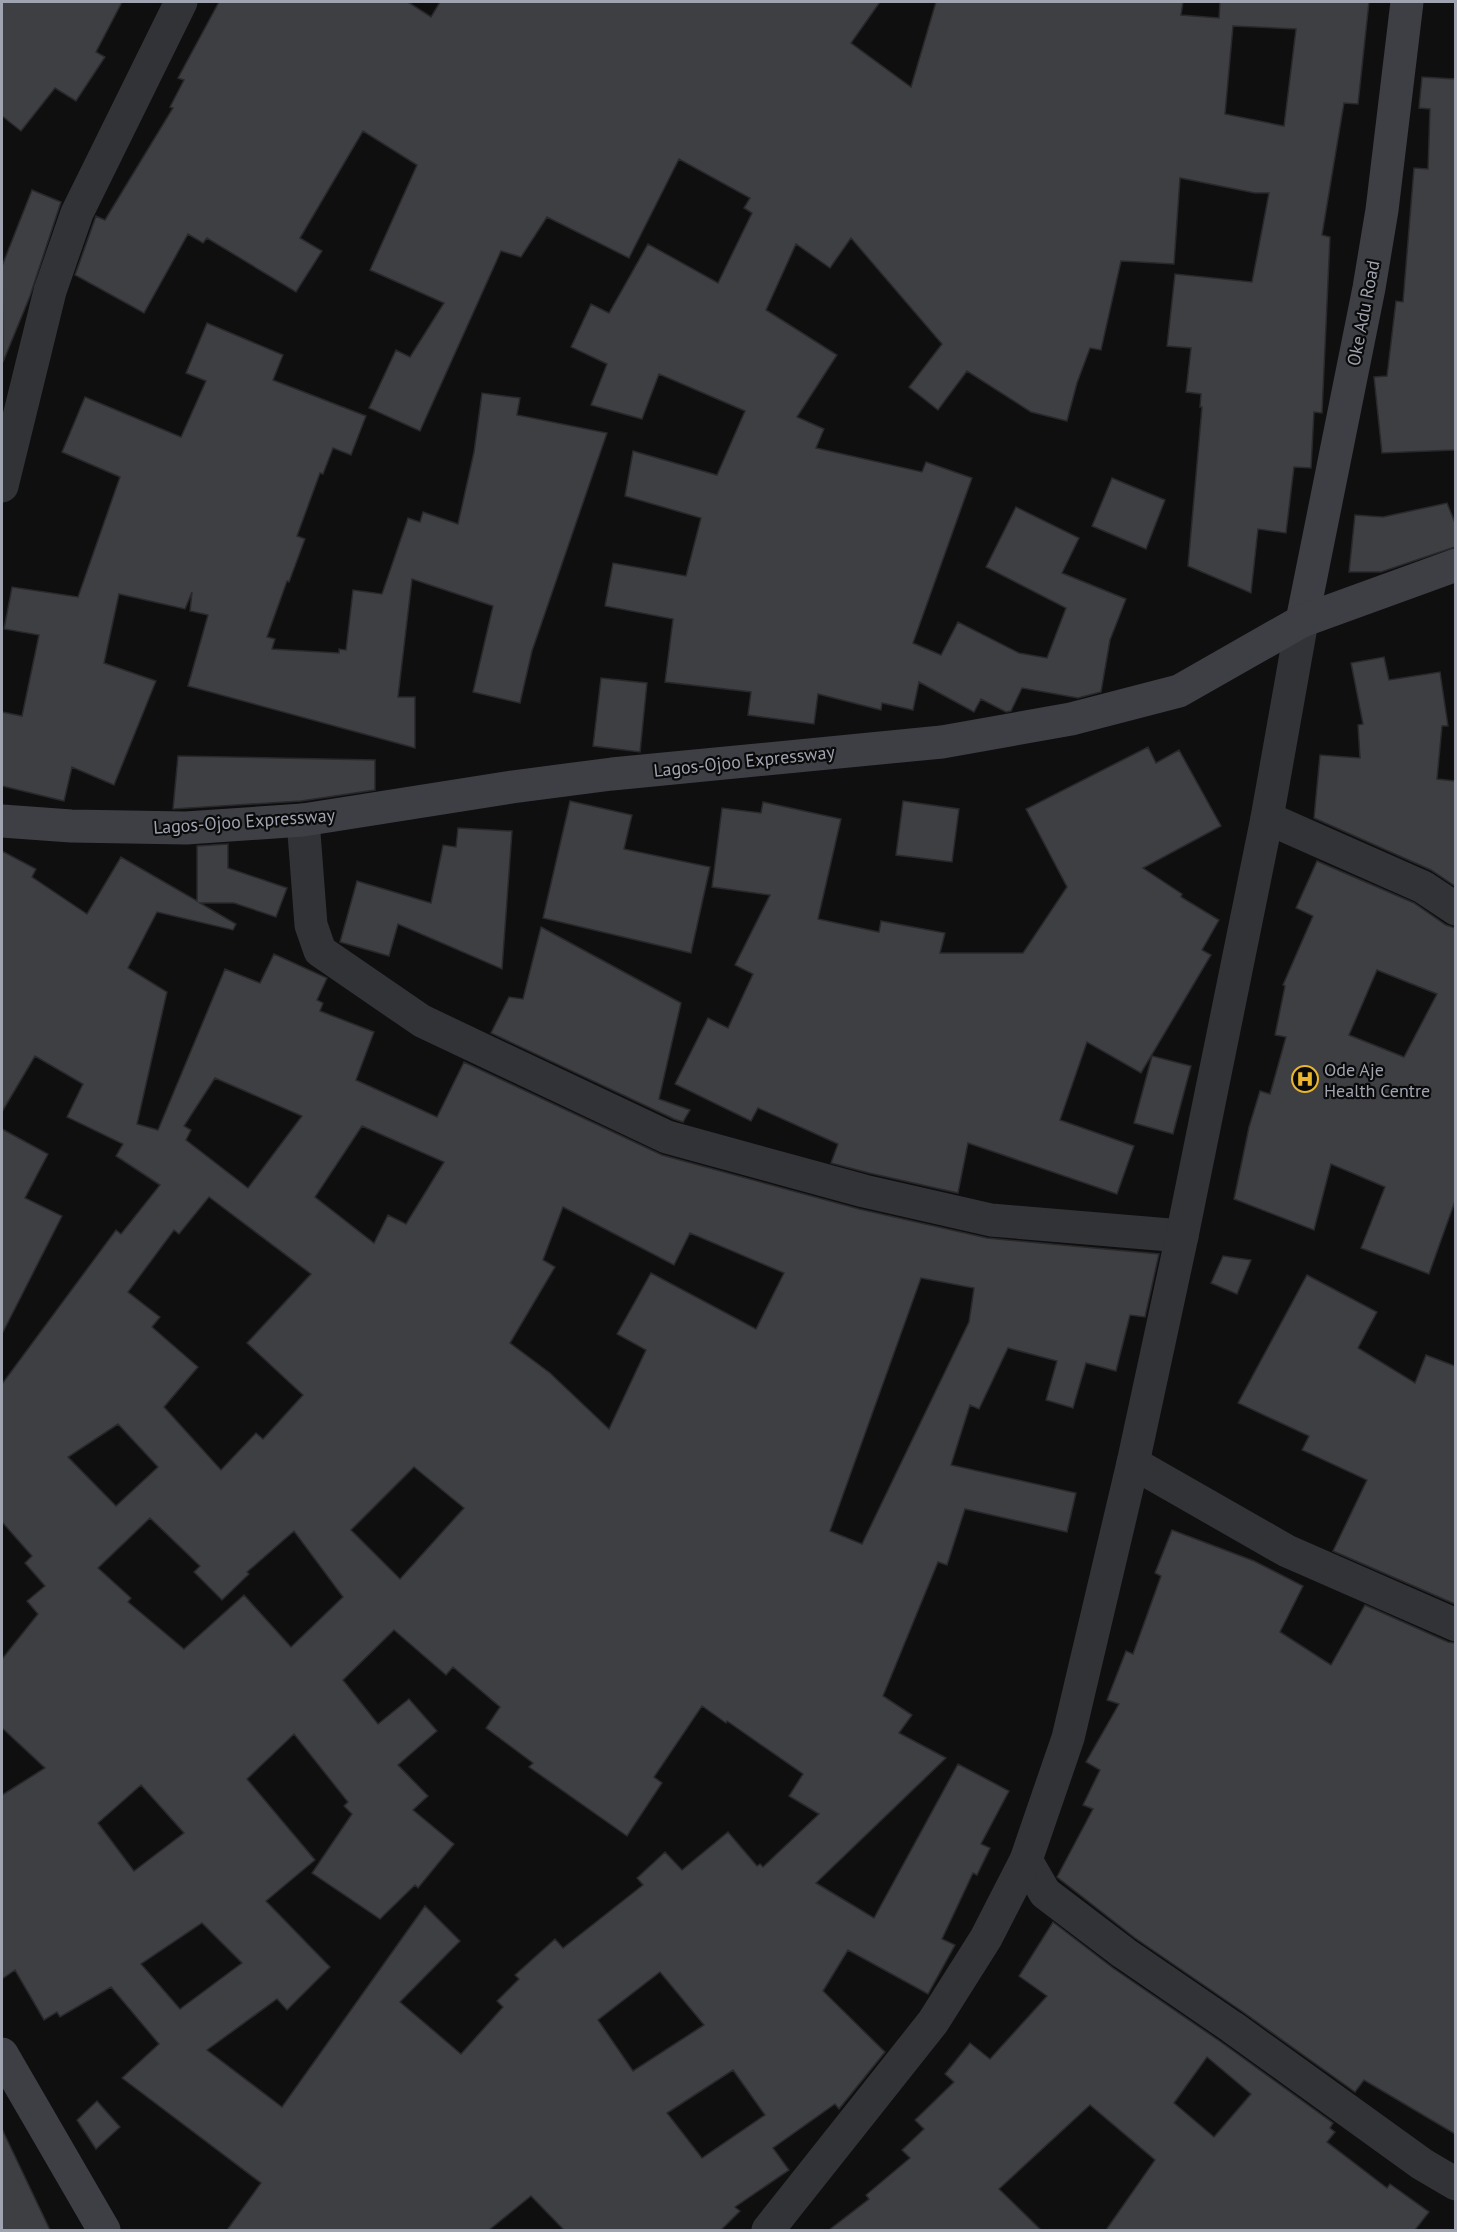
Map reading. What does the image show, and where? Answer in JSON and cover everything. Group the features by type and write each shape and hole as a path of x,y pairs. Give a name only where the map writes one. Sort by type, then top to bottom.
{"main road":[{"name":"Oke Adu Road","path":"1302,621 1369,288 1382,210 1407,2"},
{"name":"Lagos-Ojoo Expressway","path":"2,821 71,826 186,828 303,820 523,785 612,774 942,742 1071,719 1179,691 1302,621 1455,565"},
{"path":"2,2054 104,2230"}],"street":[{"path":"2,486 50,291 77,213 181,2"},
{"path":"768,2230 933,2022 986,1938 1026,1860 1068,1738 1133,1463 1182,1236 1267,818 1302,621"},
{"path":"1267,818 1423,887 1455,909"},
{"path":"303,820 311,925 320,951 422,1021 656,1132 667,1137 864,1191 991,1220 1182,1236"},
{"path":"1133,1463 1287,1551 1455,1625"},
{"path":"1026,1860 1045,1893 1124,1953 1422,2164 1455,2184"}],"building":[{"path":"2,2 122,2 96,52 105,57 76,101 55,88 21,131 2,116"},
{"path":"219,2 408,2 431,17 440,2 880,2 851,43 911,87 936,2 1183,2 1181,15 1219,18 1220,2 1369,2 1358,104 1344,103 1322,235 1330,237 1322,413 1314,412 1311,468 1294,467 1286,533 1258,529 1251,593 1188,566 1202,407 1200,407 1201,394 1186,392 1191,348 1167,346 1175,274 1252,282 1269,193 1255,193 1180,178 1174,264 1121,261 1101,350 1090,348 1077,383 1067,421 1031,412 967,371 938,410 909,387 942,344 851,238 830,268 796,244 766,310 837,355 797,417 824,429 816,448 922,472 926,462 972,478 913,643 941,655 958,622 1019,653 1047,658 1066,608 986,567 1016,507 1079,538 1062,573 1126,599 1110,640 1101,692 1078,698 1022,688 1011,711 1006,712 981,699 974,712 919,682 913,710 882,703 881,710 818,694 814,724 748,715 751,692 665,682 673,619 605,606 613,563 686,576 701,518 625,496 633,451 717,475 745,411 659,374 642,419 591,405 607,364 571,347 591,304 609,313 648,244 718,283 752,213 744,208 750,198 679,159 629,258 547,217 521,257 501,251 420,431 369,408 396,350 410,357 444,303 370,270 417,165 363,131 300,238 322,251 296,292 207,238 203,243 188,234 144,313 75,275 96,216 105,220 173,108 170,107 184,80 178,78","holes":["1233,26 1296,29 1284,126 1225,114"]},
{"path":"1422,77 1455,79 1455,450 1382,453 1374,377 1387,376 1396,301 1403,302 1414,168 1428,169 1430,109 1419,108"},
{"path":"32,190 61,202 30,296 3,362 2,266"},
{"path":"207,323 283,355 273,380 366,416 351,455 333,448 323,474 320,473 297,536 305,539 267,637 275,639 272,649 339,653 339,649 346,650 353,590 382,594 408,518 420,522 423,512 458,524 474,452 482,393 520,398 517,415 607,433 532,651 520,703 473,692 493,606 412,579 398,697 415,697 415,748 188,686 208,615 190,611 192,592 185,609 119,594 104,663 156,681 114,785 72,767 64,801 2,786 2,712 22,716 39,635 4,629 12,587 78,597 120,477 62,452 85,397 181,437 206,381 186,373"},
{"path":"1112,478 1165,500 1146,549 1092,526"},
{"path":"1447,503 1455,523 1455,547 1381,572 1349,572 1355,515 1383,517"},
{"path":"1384,657 1389,680 1440,672 1448,726 1442,726 1437,779 1455,781 1455,886 1431,870 1314,818 1320,755 1360,758 1358,725 1363,724 1351,663"},
{"path":"601,678 647,683 640,752 593,746"},
{"path":"1148,747 1156,763 1179,750 1221,826 1143,868 1182,894 1181,897 1219,920 1202,950 1211,955 1141,1073 1087,1042 1060,1120 1134,1146 1117,1194 968,1143 958,1193 869,1173 831,1163 838,1144 758,1108 751,1121 675,1084 708,1018 728,1028 753,974 735,965 770,895 712,887 722,808 761,813 763,802 841,819 818,919 879,932 881,921 945,933 940,953 1023,953 1067,887 1026,809"},
{"path":"178,756 375,760 375,790 301,801 173,809"},
{"path":"570,801 632,815 624,849 710,867 691,953 543,918"},
{"path":"903,801 959,809 952,862 896,855"},
{"path":"458,828 512,831 502,969 398,924 389,956 340,942 357,881 431,903 443,845 456,847"},
{"path":"228,844 228,868 287,888 276,917 234,903 200,903 236,924 233,930 157,912 128,968 167,992 137,1124 158,1130 225,969 260,983 274,954 327,978 317,1000 323,1003 320,1011 374,1032 356,1080 437,1117 464,1062 662,1155 859,1209 987,1238 1159,1254 1145,1317 1130,1315 1116,1371 1086,1363 1073,1408 1046,1400 1057,1361 1008,1348 979,1409 970,1405 951,1465 1076,1493 1067,1532 965,1509 947,1565 938,1562 883,1696 912,1715 899,1733 946,1758 816,1883 874,1918 958,1764 1009,1791 981,1844 990,1848 977,1875 973,1873 942,1939 955,1945 928,1994 848,1950 823,1991 885,2052 839,2109 835,2104 773,2148 789,2170 735,2207 740,2211 721,2230 564,2230 531,2196 489,2230 227,2230 261,2183 122,2078 159,2044 111,1987 60,2017 57,2012 44,2020 15,1970 2,1979 2,1795 45,1768 2,1728 2,1659 38,1614 27,1601 45,1586 25,1563 32,1556 2,1522 2,1384 116,1230 121,1234 160,1185 116,1156 123,1144 67,1117 83,1084 35,1056 2,1112 2,851 36,869 32,877 87,914 121,857 197,901 197,846","holes":["215,1078 302,1116 248,1188 186,1140 191,1130 184,1126","362,1126 444,1162 406,1224 388,1215 374,1243 315,1197","209,1197 311,1274 247,1343 303,1395 263,1439 256,1433 221,1470 164,1407 198,1367 152,1327 160,1317 128,1292 174,1230 179,1234","563,1207 674,1265 690,1233 784,1273 756,1329 651,1273 617,1334 646,1350 609,1429 550,1373 510,1343 555,1267 543,1260","921,1278 974,1288 969,1322 862,1544 830,1531","118,1424 158,1467 116,1506 68,1457","414,1467 464,1508 400,1579 351,1530","150,1518 200,1566 194,1572 222,1600 249,1574 247,1572 294,1531 343,1597 291,1647 244,1595 184,1649 128,1602 131,1598 98,1568","394,1630 446,1675 453,1667 500,1707 486,1728 533,1763 529,1767 627,1836 662,1783 654,1777 702,1706 803,1774 789,1796 819,1814 763,1867 760,1864 757,1866 728,1832 682,1870 665,1852 637,1878 643,1885 563,1948 555,1939 515,1975 519,1979 497,2001 503,2007 461,2054 400,2002 460,1941 425,1906 282,2107 207,2050 277,1999 287,2010 330,1967 266,1901 315,1860 247,1779 294,1734 348,1802 344,1806 352,1814 312,1873 380,1919 415,1885 418,1888 454,1844 413,1810 428,1796 398,1765 437,1731 409,1699 378,1724 343,1680","141,1785 184,1833 134,1871 98,1823","202,1923 242,1963 180,2009 141,1964","660,1972 704,2025 633,2071 598,2020","733,2070 765,2115 702,2158 667,2113"]},
{"path":"1317,861 1414,903 1446,925 1455,928 1455,1201 1429,1274 1361,1248 1385,1187 1331,1164 1314,1230 1234,1199 1249,1127 1260,1091 1270,1094 1286,1037 1275,1035 1285,986 1283,985 1313,916 1296,908","holes":["1377,970 1437,994 1404,1057 1349,1035"]},
{"path":"541,927 681,1003 659,1099 690,1110 683,1122 491,1033 509,997 523,999"},
{"path":"1152,1056 1191,1066 1173,1134 1134,1123"},
{"path":"2,1129 48,1154 25,1198 62,1216 2,1334"},
{"path":"1223,1256 1251,1260 1237,1294 1211,1283"},
{"path":"1307,1275 1377,1312 1358,1348 1415,1383 1426,1355 1455,1366 1455,1604 1333,1551 1367,1480 1302,1450 1309,1436 1238,1403"},
{"path":"1172,1530 1254,1561 1303,1586 1280,1632 1331,1665 1365,1605 1448,1642 1455,1643 1455,2134 1364,2080 1355,2092 1135,1938 1057,1877 1093,1809 1083,1805 1100,1770 1086,1762 1119,1704 1107,1700 1126,1651 1133,1654 1161,1576 1155,1573"},
{"path":"1053,1922 1113,1968 1333,2123 1330,2128 1335,2132 1327,2142 1387,2188 1390,2184 1429,2212 1415,2230 1106,2230 1155,2160 1090,2105 999,2189 1041,2230 829,2230 869,2199 866,2195 910,2158 902,2150 924,2129 915,2120 954,2082 945,2074 970,2043 990,2059 1047,1996 1019,1976","holes":["1207,2057 1251,2094 1214,2137 1174,2103"]},
{"path":"97,2101 120,2127 96,2149 77,2120"},
{"path":"2,2129 50,2230 2,2230"}],"place":[{"name":"Ode Aje Health Centre","path":"1305,1079"}]}
